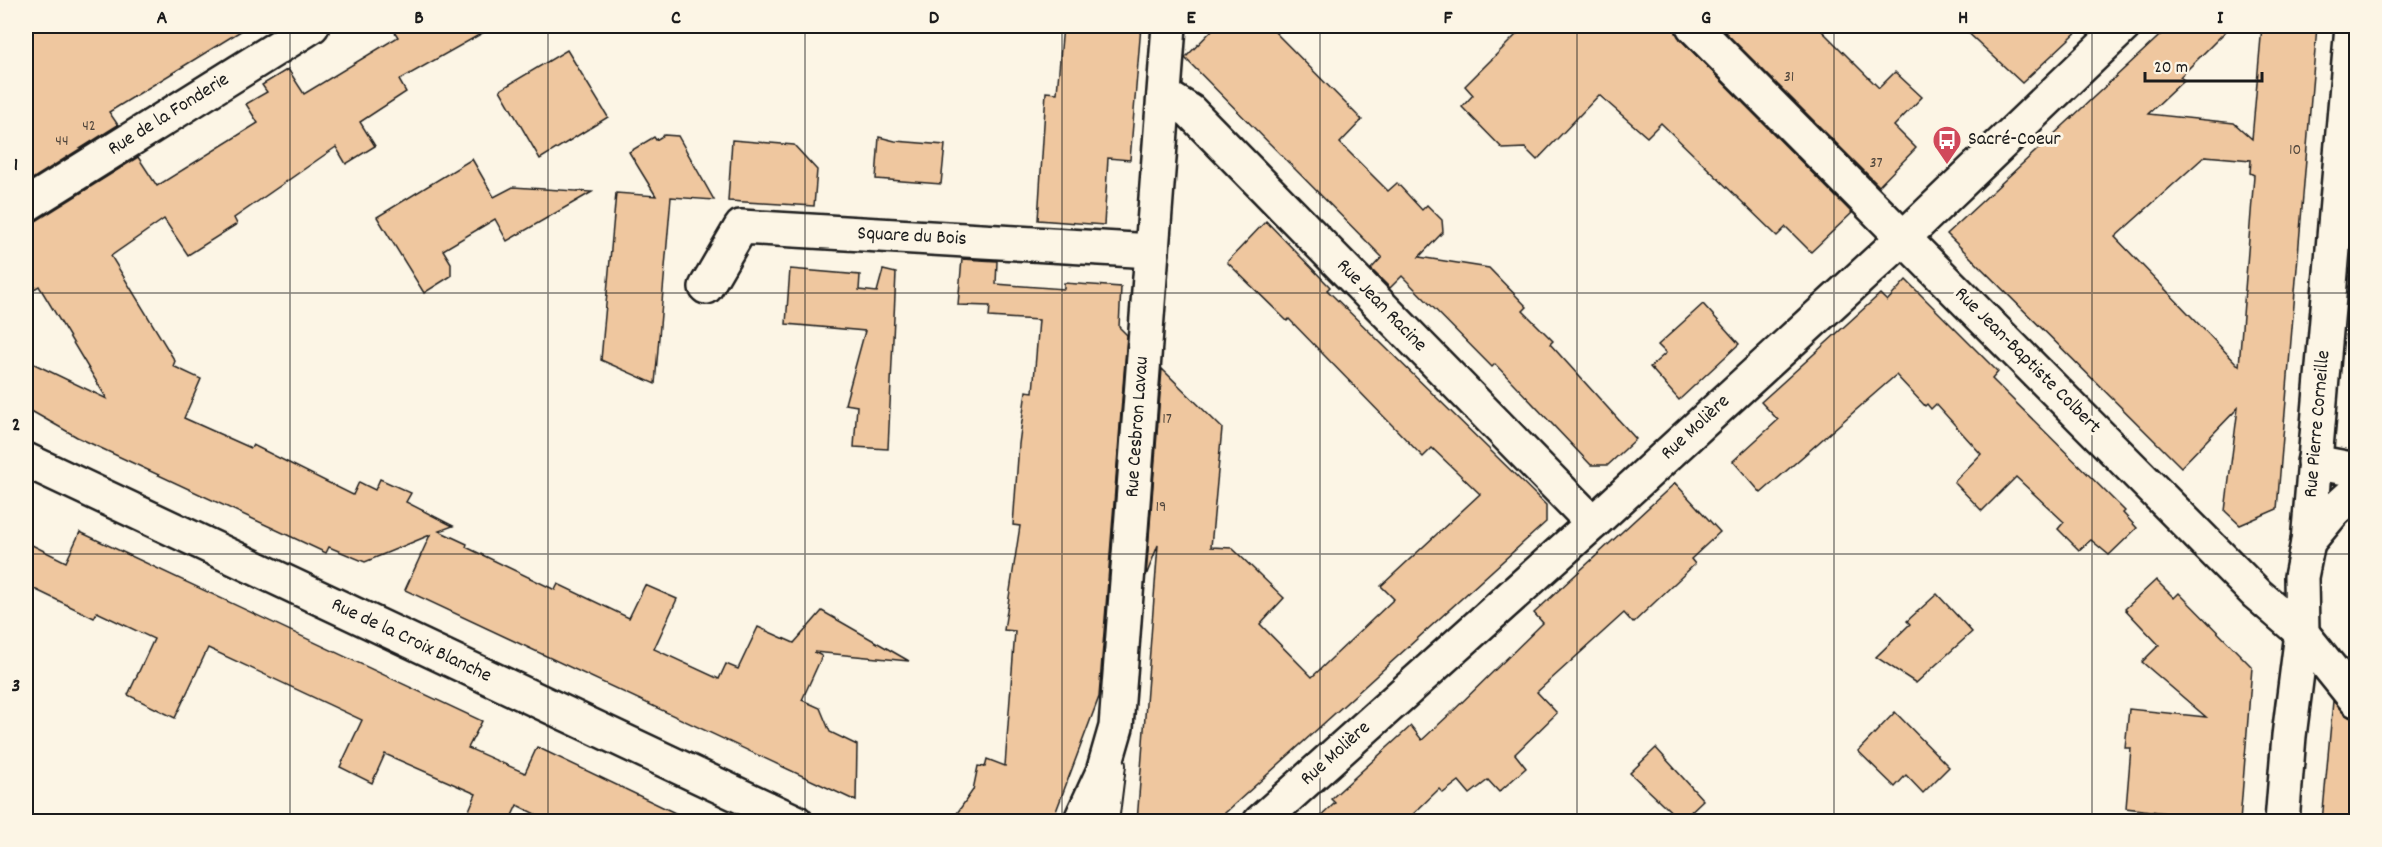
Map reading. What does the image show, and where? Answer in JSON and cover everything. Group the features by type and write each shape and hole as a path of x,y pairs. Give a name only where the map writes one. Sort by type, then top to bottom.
{"street":[{"name":"Rue de la Fonderie","path":"26,206 312,26"},
{"name":"Rue Cesbron Lavau","path":"1080,822 1103,772 1116,727 1169,26"},
{"name":"Rue Jean-Baptiste Colbert","path":"1693,26 1902,239 1937,269 2257,594 2302,633 2356,700"},
{"name":"Rue Molière","path":"1260,822 1593,523 1902,239 2124,26"},
{"name":"Rue Pierre Corneille","path":"2282,822 2302,633 2301,577 2308,542 2352,26"},
{"name":"Rue Jean Racine","path":"1164,95 1190,111 1593,523"},
{"name":"Square du Bois","path":"706,287 741,227 1152,251"},
{"name":"Rue de la Croix Blanche","path":"26,460 796,822"},
{"path":"2314,462 2356,470"},
{"path":"2308,542 2333,512 2356,491"}],"lane":[{"path":"1108,822 1115,766 1110,748"}],"building":[{"path":"26,26 249,26 109,112 118,125 26,183"},
{"path":"391,26 495,26 399,80 406,92 360,122 375,146 346,164 336,147 234,218 237,224 188,255 164,219 111,256 175,361 173,366 201,379 184,418 251,448 253,445 353,495 359,482 375,490 380,479 411,493 406,502 453,526 439,531 467,544 466,547 555,590 558,584 629,618 645,585 677,599 654,649 719,679 726,664 738,669 758,627 794,643 822,611 909,661 814,652 822,656 802,700 820,708 830,732 857,745 856,801 405,590 430,535 365,562 329,547 326,553 77,437 26,408 26,360 107,399 39,286 26,294 26,224 36,221 138,157 157,186 258,123 246,104 267,92 262,85 288,69 304,94 398,37"},
{"path":"1063,26 1141,26 1130,160 1108,158 1104,225 1038,220 1046,92 1057,93"},
{"path":"1216,26 1269,26 1362,120 1340,143 1388,191 1397,183 1422,210 1427,205 1442,220 1443,232 1419,257 1489,268 1527,307 1523,311 1553,341 1550,344 1636,439 1608,465 1591,465 1495,364 1492,367 1402,276 1390,288 1371,269 1382,257 1185,58"},
{"path":"1525,26 1675,26 1680,39 1852,213 1811,252 1786,227 1777,236 1661,123 1647,137 1599,95 1537,160 1525,148 1503,149 1462,107 1473,95 1465,86"},
{"path":"1719,26 1817,26 1879,88 1895,72 1922,97 1894,126 1916,148 1879,186"},
{"path":"1961,26 2083,26 2022,83"},
{"path":"2170,26 2231,26 2180,77 2184,80 2148,114 2234,123 2252,139 2262,26 2317,26 2277,509 2240,525 2225,511 2238,408 2181,467 1947,234","holes":["2205,156 2251,160 2250,173 2254,175 2239,366 2115,237"]},
{"path":"567,50 608,117 540,159 500,90"},
{"path":"664,135 678,136 714,200 671,197 655,384 601,360 616,193 656,196 629,152 654,137 656,140"},
{"path":"879,137 895,141 945,145 941,184 876,179"},
{"path":"732,140 794,145 817,170 814,206 728,201"},
{"path":"472,159 494,197 513,187 592,192 507,241 495,219 443,250 451,263 451,276 424,293 377,217"},
{"path":"1266,221 1330,287 1327,290 1546,505 1546,522 1215,822 1137,822 1158,545 1146,576 1162,369 1222,428 1211,547 1232,548 1284,598 1260,624 1312,677 1394,599 1381,586 1480,494 1432,448 1423,457 1289,319 1287,321 1227,262"},
{"path":"962,259 997,261 996,284 1064,289 1064,283 1121,287 1119,327 1127,335 1099,697 1052,822 951,822 973,790 978,766 985,767 987,759 1005,766 1015,631 1004,630 1020,526 1013,525 1019,444 1026,391 1033,392 1039,320 989,317 990,306 958,305"},
{"path":"790,269 860,275 859,290 877,292 883,270 896,273 888,449 854,447 857,406 845,404 865,331 786,324"},
{"path":"1906,280 1998,372 1992,379 2125,511 2123,513 2137,528 2109,555 2091,540 2079,550 2058,529 2064,522 2016,477 1982,511 1954,482 1981,454 1936,404 1931,409 1927,404 1925,406 1896,375 1761,493 1733,461 1778,420 1761,402 1880,294 1887,301"},
{"path":"1703,304 1739,344 1679,400 1650,367 1666,353 1658,345"},
{"path":"1675,483 1720,532 1691,559 1695,564 1633,623 1624,613 1537,692 1557,713 1515,754 1526,768 1499,792 1488,780 1470,794 1459,781 1443,793 1439,789 1405,822 1315,822 1335,803 1331,799 1411,726 1422,740 1450,714 1543,623 1534,613"},
{"path":"80,532 482,721 468,748 525,773 537,747 694,822 551,822 517,805 509,822 464,822 476,794 385,754 372,783 340,767 362,720 208,648 175,718 128,695 154,639 97,612 94,618 26,585 26,542 66,562"},
{"path":"2156,580 2174,598 2179,593 2252,667 2240,822 2191,822 2191,816 2126,808 2131,748 2125,748 2129,709 2206,717 2142,662 2159,645 2125,609"},
{"path":"1937,594 1972,632 1916,683 1876,657 1910,624 1907,621"},
{"path":"2333,701 2349,717 2356,718 2356,822 2322,822"},
{"path":"1895,712 1949,767 1923,793 1906,775 1895,787 1858,751"},
{"path":"1656,748 1703,800 1681,821 1630,773"}],"place":[{"name":"Sacré-Coeur","path":"1947,166"}]}
